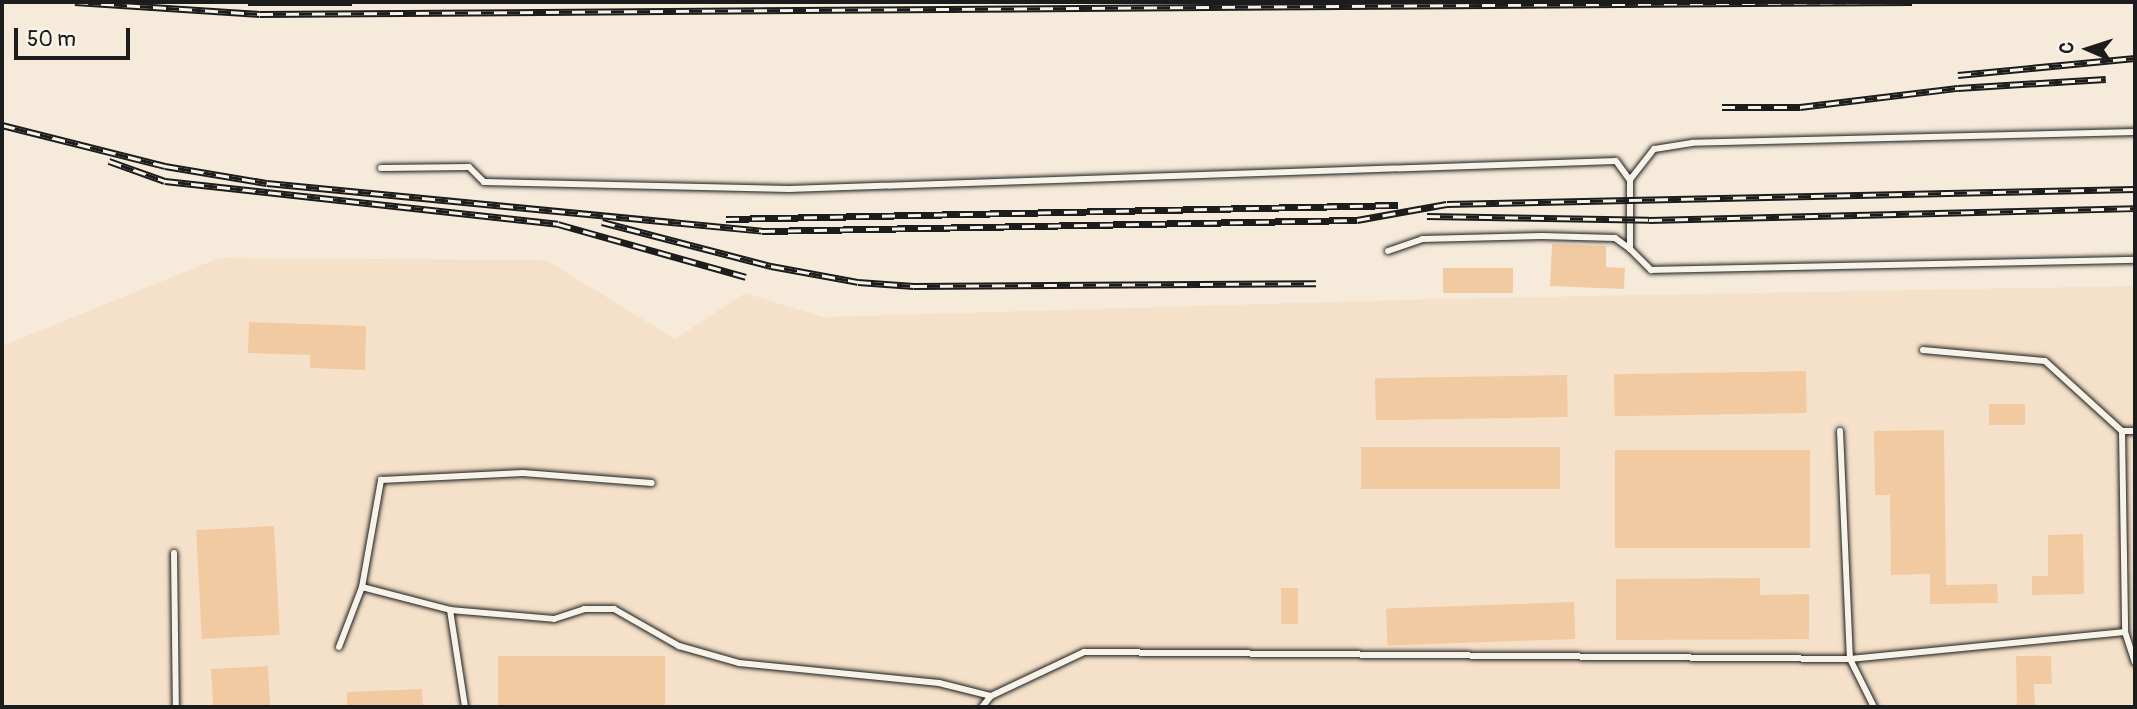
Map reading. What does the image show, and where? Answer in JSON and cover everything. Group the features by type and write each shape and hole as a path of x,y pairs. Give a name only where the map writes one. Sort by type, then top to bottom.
{"lane":[{"path":"1630,180 1654,149 1692,143 2135,132"},
{"path":"381,168 469,167 484,182 789,189 1616,161 1630,180 1630,249"},
{"path":"1388,251 1422,239 1542,236 1615,238 1651,270 2135,260"},
{"path":"1923,350 2045,361 2122,431 2135,430"},
{"path":"1840,431 1850,659 1874,707"},
{"path":"2122,431 2125,632 2135,662"},
{"path":"339,647 362,587 382,480 523,473 652,483"},
{"path":"174,553 176,707"},
{"path":"362,587 450,610 554,619 584,609 614,609 679,646 739,663 939,683 991,696"},
{"path":"450,610 465,707"},
{"path":"982,707 991,696 1084,652 1850,659 2125,632"}],"shaded area":[{"path":"219,258 546,260 675,339 745,293 823,317 1434,299 2135,286 2135,707 2,707 2,346"}],"building":[{"path":"1552,244 1606,246 1606,267 1625,268 1624,289 1550,286"},
{"path":"1443,268 1513,268 1513,293 1443,293"},
{"path":"249,322 366,326 365,370 310,368 310,355 248,353"},
{"path":"1806,371 1807,413 1615,416 1614,374"},
{"path":"1567,375 1568,417 1376,420 1375,378"},
{"path":"1989,404 2025,404 2025,425 1989,425"},
{"path":"1944,430 1946,585 1997,584 1998,603 1930,604 1930,574 1891,575 1890,495 1875,495 1874,431"},
{"path":"1361,447 1560,447 1560,489 1361,489"},
{"path":"1615,450 1810,450 1810,548 1615,548"},
{"path":"274,526 280,635 202,639 196,530"},
{"path":"2083,534 2084,594 2032,595 2032,576 2048,576 2048,535"},
{"path":"1760,578 1760,595 1809,594 1809,639 1616,640 1616,579"},
{"path":"1281,588 1298,588 1298,624 1281,624"},
{"path":"1574,602 1575,639 1387,646 1386,609"},
{"path":"498,656 665,656 665,707 498,707"},
{"path":"2016,656 2051,656 2052,684 2034,684 2035,707 2017,707"},
{"path":"268,666 270,707 213,707 211,669"},
{"path":"422,689 423,707 347,707 347,692"}],"railway":[{"path":"75,2 260,14 1912,2"},
{"path":"248,2 352,2"},
{"path":"1958,75 2135,58"},
{"path":"1722,107 1800,107 1958,88 2106,79"},
{"path":"2,125 165,166 267,183 762,231 1357,220 1447,204 2135,189"},
{"path":"109,161 165,181 558,224 746,277"},
{"path":"726,219 1398,205"},
{"path":"1427,216 1649,220 2135,208"},
{"path":"602,222 771,266 858,282 914,286 1316,283"}]}
